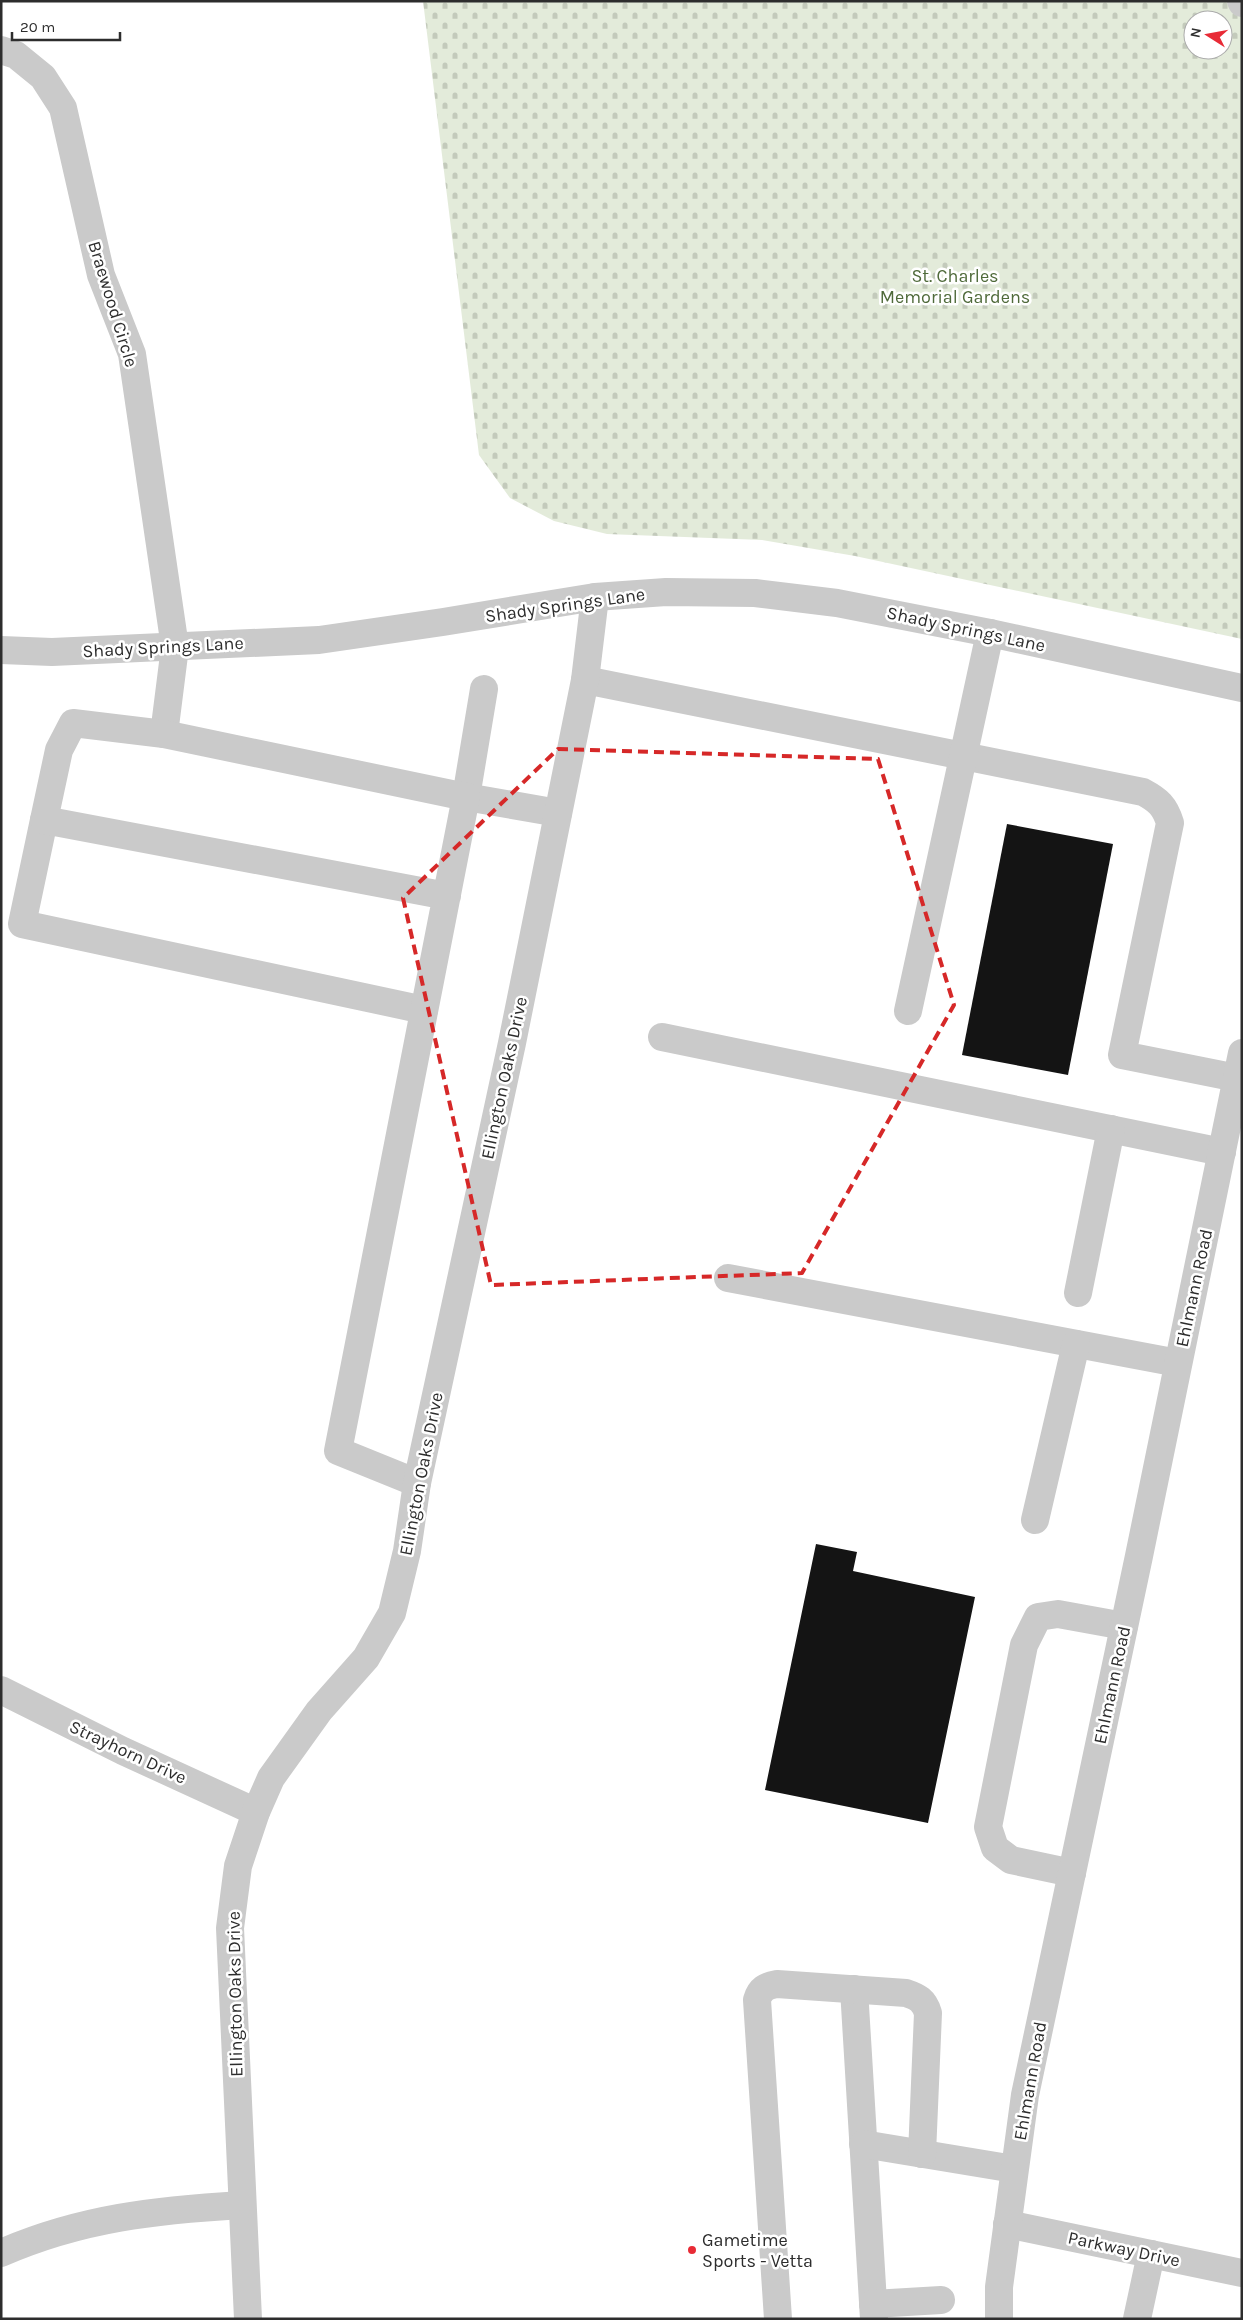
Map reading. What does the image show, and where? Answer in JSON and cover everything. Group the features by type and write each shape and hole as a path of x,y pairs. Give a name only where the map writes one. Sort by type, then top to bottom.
{"street":[{"name":"Braewood Circle","path":"1,50 16,55 43,76 63,108 101,275 132,354 176,646 164,734"},
{"name":"Shady Springs Lane","path":"1,650 52,652 319,640 595,597 666,592 754,593 837,603 990,633 1242,688"},
{"name":"Ellington Oaks Drive","path":"248,2319 230,1928 238,1866 256,1812 271,1778 319,1711 366,1658 392,1613 407,1551 417,1483 512,1043 585,680 595,597"},
{"path":"908,1011 990,633"},
{"path":"585,680 1144,792 1157,799 1166,809 1170,823 1122,1055 1239,1066"},
{"path":"417,1483 338,1450 466,797 484,689"},
{"path":"424,1010 22,924 59,750 72,723 164,734 466,797 558,813"},
{"path":"44,820 447,896"},
{"path":"662,1037 1222,1152"},
{"name":"Ehlmann Road","path":"999,2319 999,2287 1025,2095 1239,1066"},
{"path":"1078,1293 1111,1129"},
{"path":"728,1278 1178,1363"},
{"path":"1035,1520 1076,1344"},
{"path":"1072,1873 1011,1860 995,1848 988,1828 1024,1645 1038,1617 1058,1614 1124,1626"},
{"name":"Strayhorn Drive","path":"1,1690 123,1752 256,1812"},
{"path":"778,2319 757,2000 760,1991 767,1986 777,1984 906,1993 917,1997 925,2003 928,2013 922,2154"},
{"path":"854,1990 873,2311 941,2300"},
{"path":"863,2144 1014,2170"},
{"path":"1,2253 24,2243 74,2227 129,2215 167,2210 242,2205"},
{"name":"Parkway Drive","path":"1007,2224 1242,2273"},
{"path":"1138,2319 1151,2254"}],"highlighted area":[{"path":"558,749 878,759 954,1005 802,1273 491,1285 403,898"}],"green space":[{"name":"St. Charles Memorial Gardens","path":"423,1 1242,1 1242,639 855,556 762,540 607,534 554,521 510,498 479,455"}],"building":[{"path":"1007,824 1113,844 1068,1075 962,1055"},
{"path":"816,1544 857,1552 853,1571 975,1597 928,1823 765,1790"}],"place":[{"name":"Gametime Sports - Vetta","path":"692,2250"}]}
